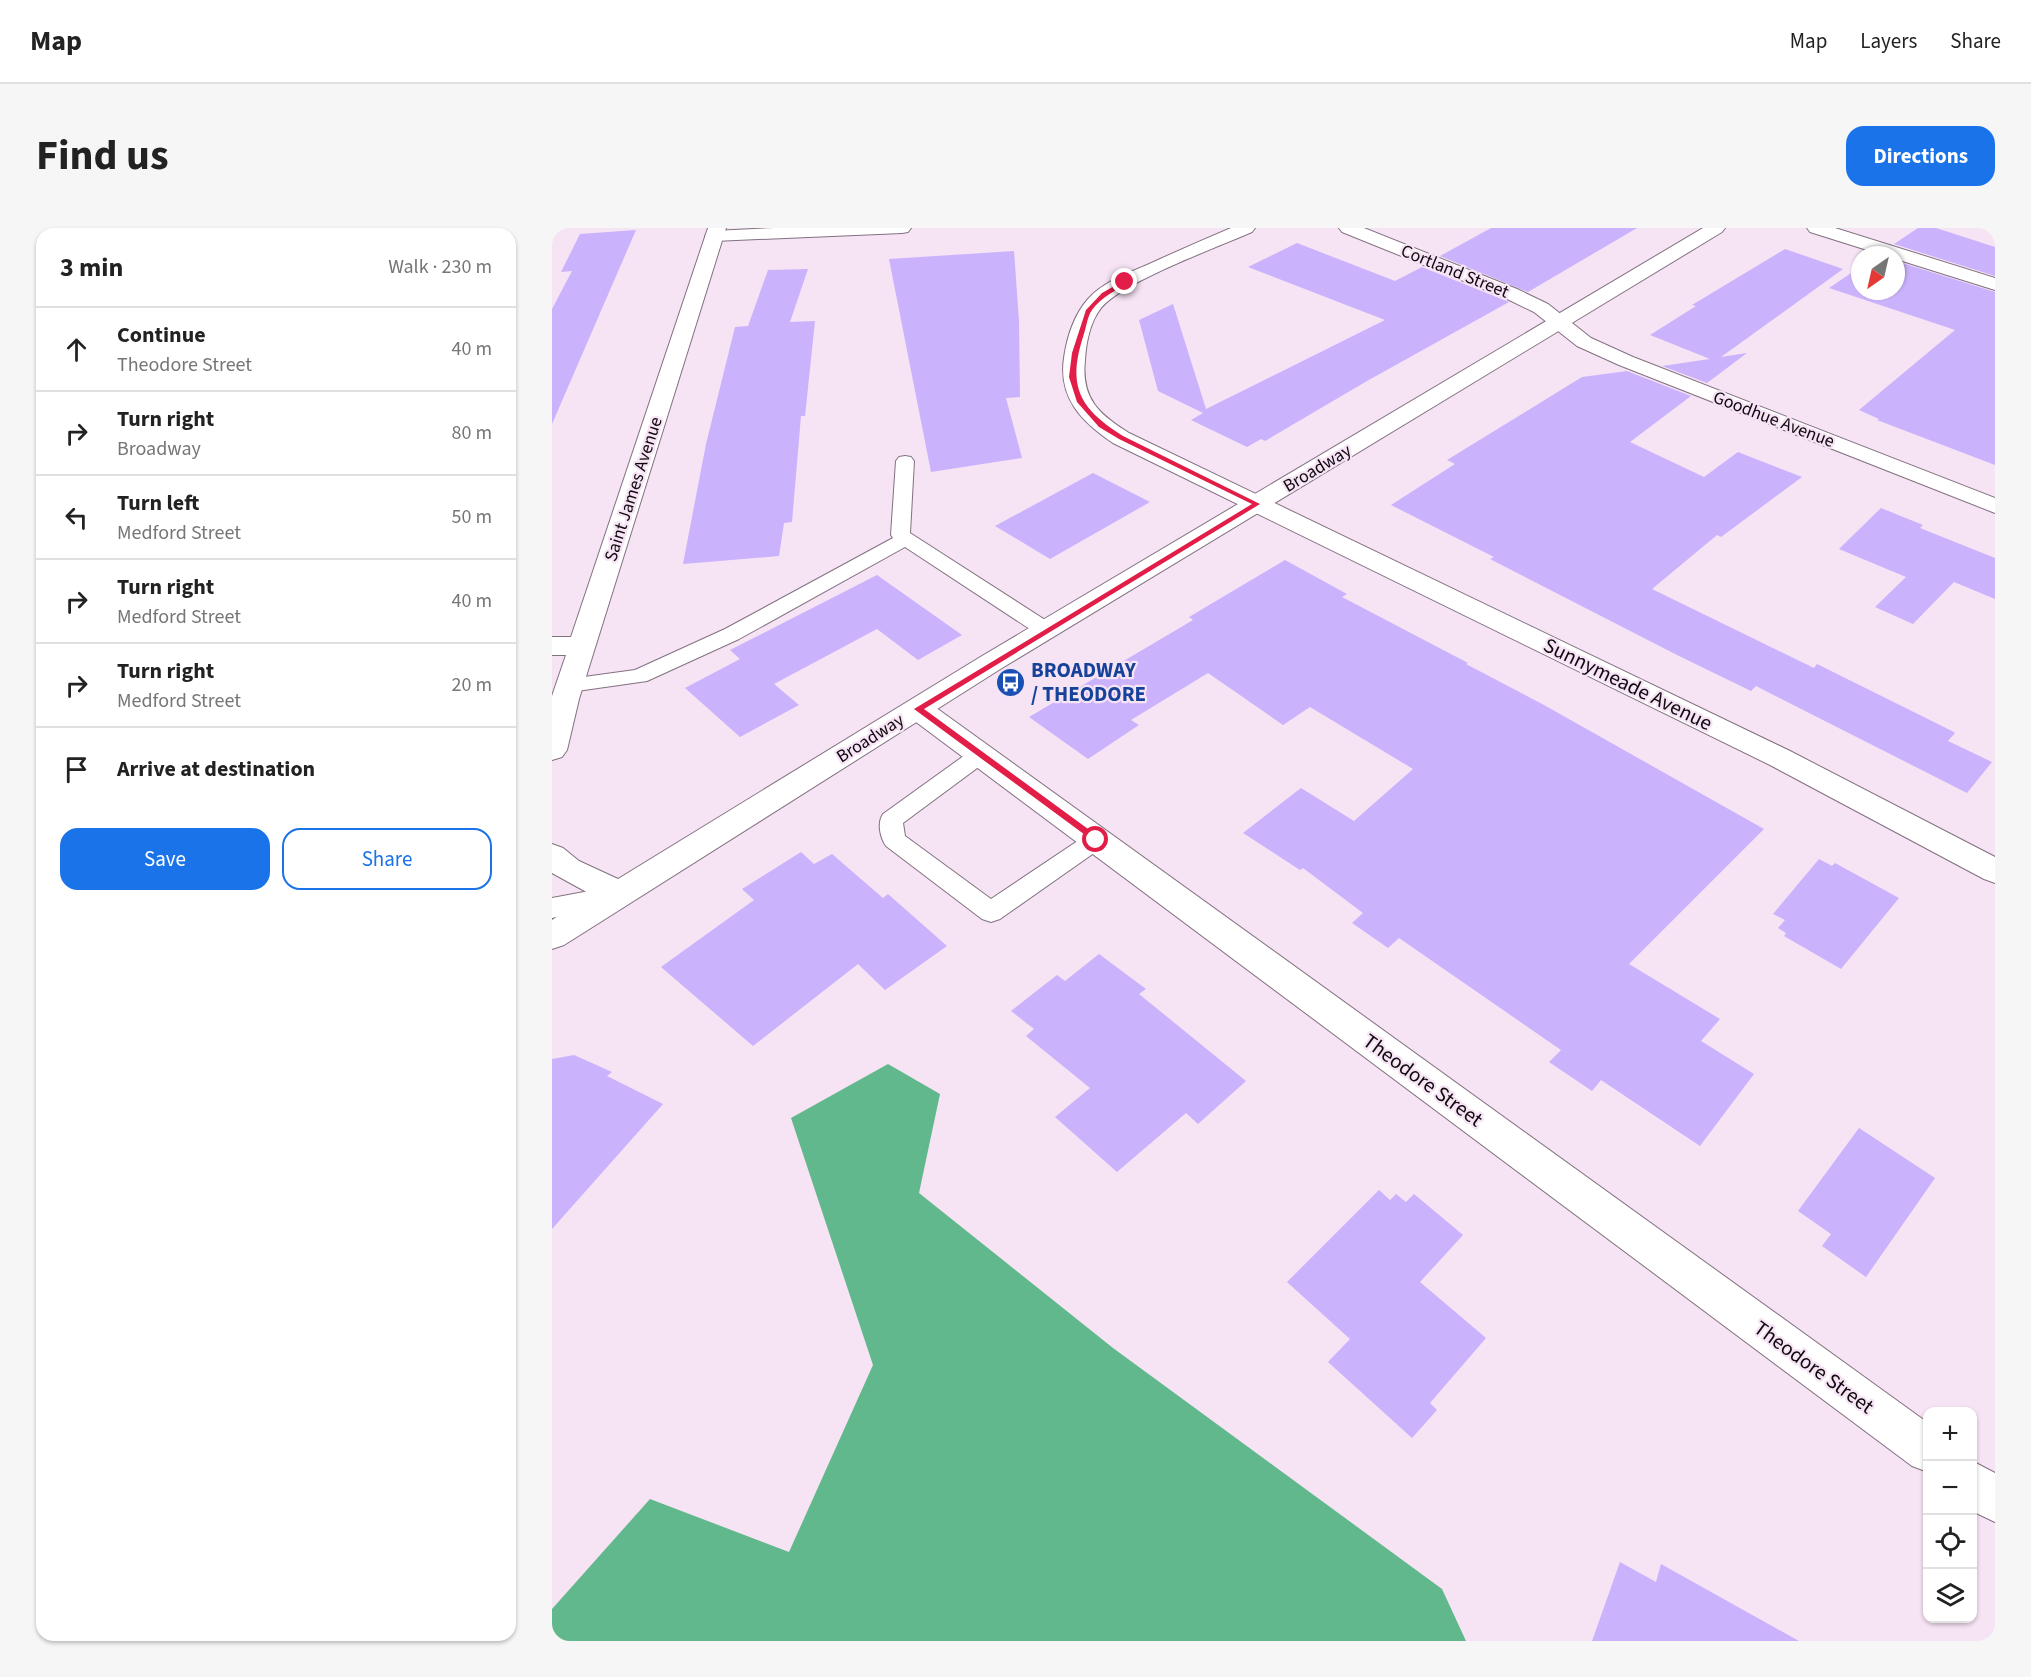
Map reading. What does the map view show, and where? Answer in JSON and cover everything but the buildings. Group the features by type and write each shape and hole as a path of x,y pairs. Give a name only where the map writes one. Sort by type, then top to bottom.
{"street":[{"path":"715,232 902,228"},
{"name":"Sunnymeade Avenue","path":"1246,228 1125,282 1095,302 1085,320 1075,353 1072,377 1079,401 1102,426 1121,438 1780,758 1995,871"},
{"name":"Cortland Street","path":"1348,228 1510,293 1541,308 1558,323"},
{"name":"Broadway","path":"552,936 1047,630 1716,228"},
{"path":"1816,228 1995,284"},
{"name":"Saint James Avenue","path":"552,750 582,646 715,232"},
{"name":"Goodhue Avenue","path":"1558,323 1584,342 1626,361 1995,506"},
{"path":"552,646 582,646"},
{"name":"Theodore Street","path":"918,709 1923,1446"},
{"path":"552,856 568,869 619,894"},
{"path":"1977,1487 1995,1500"}],"lane":[{"path":"905,461 900,535 1047,630"},
{"path":"570,685 639,676 732,634 906,539"},
{"path":"980,755 891,820 894,840 991,912 1096,840"},
{"path":"552,908 619,894"}],"green space":[{"path":"888,1064 940,1094 919,1193 1113,1348 1442,1589 1466,1641 552,1641 552,1609 650,1499 789,1552 873,1365 791,1118"}],"place":[{"name":"BROADWAY / THEODORE","path":"1010,682"}],"route":[{"path":"1096,840 918,709 992,662 1257,504 1121,438 1102,426 1079,401 1072,377 1075,353 1085,320 1095,302 1125,282"}]}
